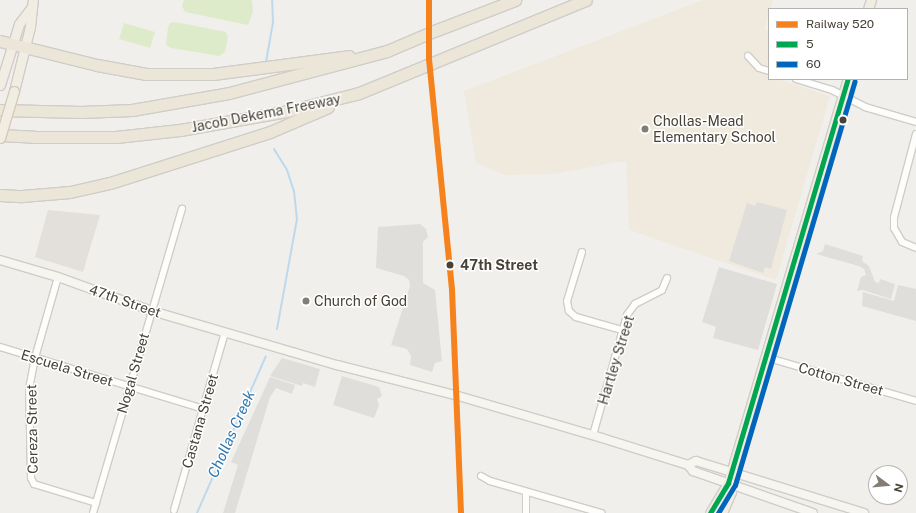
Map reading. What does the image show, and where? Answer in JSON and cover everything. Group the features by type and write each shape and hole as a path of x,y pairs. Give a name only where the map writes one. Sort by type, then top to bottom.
{"highway":[{"name":"Jacob Dekema Freeway","path":"0,110 81,112 132,110 187,102 229,93 387,51 515,0"},
{"name":"Jacob Dekema Freeway","path":"0,136 130,136 180,130 288,111 359,93 586,0"},
{"path":"571,6 592,0"},
{"path":"0,41 97,65 146,74 171,75 213,74 387,51"},
{"path":"0,195 22,196 70,192 110,183 270,132 359,93"}],"main road":[{"path":"0,85 19,24 32,3"},
{"path":"0,136 26,47 30,27 32,3"},
{"path":"710,513 728,483 732,472 848,80"},
{"name":"47th Street","path":"0,260 58,277 152,311 337,365 455,395 593,435 688,465 693,471 810,512"},
{"name":"47th Street","path":"688,465 696,461 864,513"},
{"path":"722,513 731,492 728,483"}],"street":[{"path":"748,56 759,68 768,71"},
{"path":"799,80 832,90 865,107 916,122"},
{"path":"916,134 894,217 894,228 902,242 916,248"},
{"name":"Nogal Street","path":"92,513 182,209"},
{"path":"582,252 566,301 569,311 576,317 622,330"},
{"name":"Cereza Street","path":"58,277 34,358 29,388 31,478 34,484 39,486 96,502"},
{"name":"Hartley Street","path":"593,435 627,315 635,304 662,290 667,278"},
{"name":"Castana Street","path":"174,510 225,332"},
{"name":"Escuela Street","path":"0,347 204,409"},
{"name":"Cotton Street","path":"765,357 916,401"},
{"path":"480,476 490,481 526,492 602,513"},
{"path":"526,492 526,513"}],"shaded area":[{"name":"Chollas-Mead Elementary School","path":"703,0 773,0 771,8 768,8 765,30 768,31 768,63 765,75 768,76 768,80 780,80 830,96 776,280 629,230 626,162 617,162 555,174 505,175 476,163 464,91"},
{"path":"757,202 787,210 771,269 765,267 763,273 729,261 747,203 755,206"},
{"path":"48,210 100,215 83,272 35,257"},
{"path":"420,224 426,229 428,237 423,242 423,283 435,290 442,361 435,363 432,372 410,365 411,356 407,349 391,345 410,286 409,280 404,276 376,268 378,227"},
{"path":"825,244 863,256 862,261 869,266 875,282 879,283 880,279 895,284 891,299 863,290 857,291 861,277 866,275 864,269 859,266 816,254 823,251"},
{"path":"719,267 777,284 758,350 713,338 716,327 702,322"},
{"path":"898,285 916,289 916,321 862,306 863,292 894,301"},
{"path":"282,358 320,369 315,387 303,383 302,386 270,376"},
{"path":"342,376 379,387 382,396 377,399 379,405 374,418 333,405"},
{"path":"270,377 295,385 292,394 276,388 270,397 235,513 223,513 238,465 231,462"}],"green space":[{"path":"184,0 252,0 253,11 248,25 185,12 182,6"},
{"path":"175,22 226,32 228,37 225,52 219,56 171,48 166,45 168,27 170,23"},
{"path":"124,23 155,32 150,48 119,39"}],"waterway":[{"name":"Chollas Creek","path":"266,62 273,24 272,0"},
{"path":"274,149 287,170 294,191 297,219 277,329"},
{"name":"Chollas Creek","path":"197,513 266,356"}],"rail line":[{"name":"520","path":"429,0 429,59 452,289 461,513"}],"transit line":[{"name":"5","path":"710,513 728,483 848,80"},
{"name":"60","path":"718,513 735,485 855,81"}],"place":[{"name":"Chollas-Mead Elementary School","path":"645,129"},
{"name":"47th Street","path":"450,265"},
{"name":"Church of God","path":"306,301"}]}
